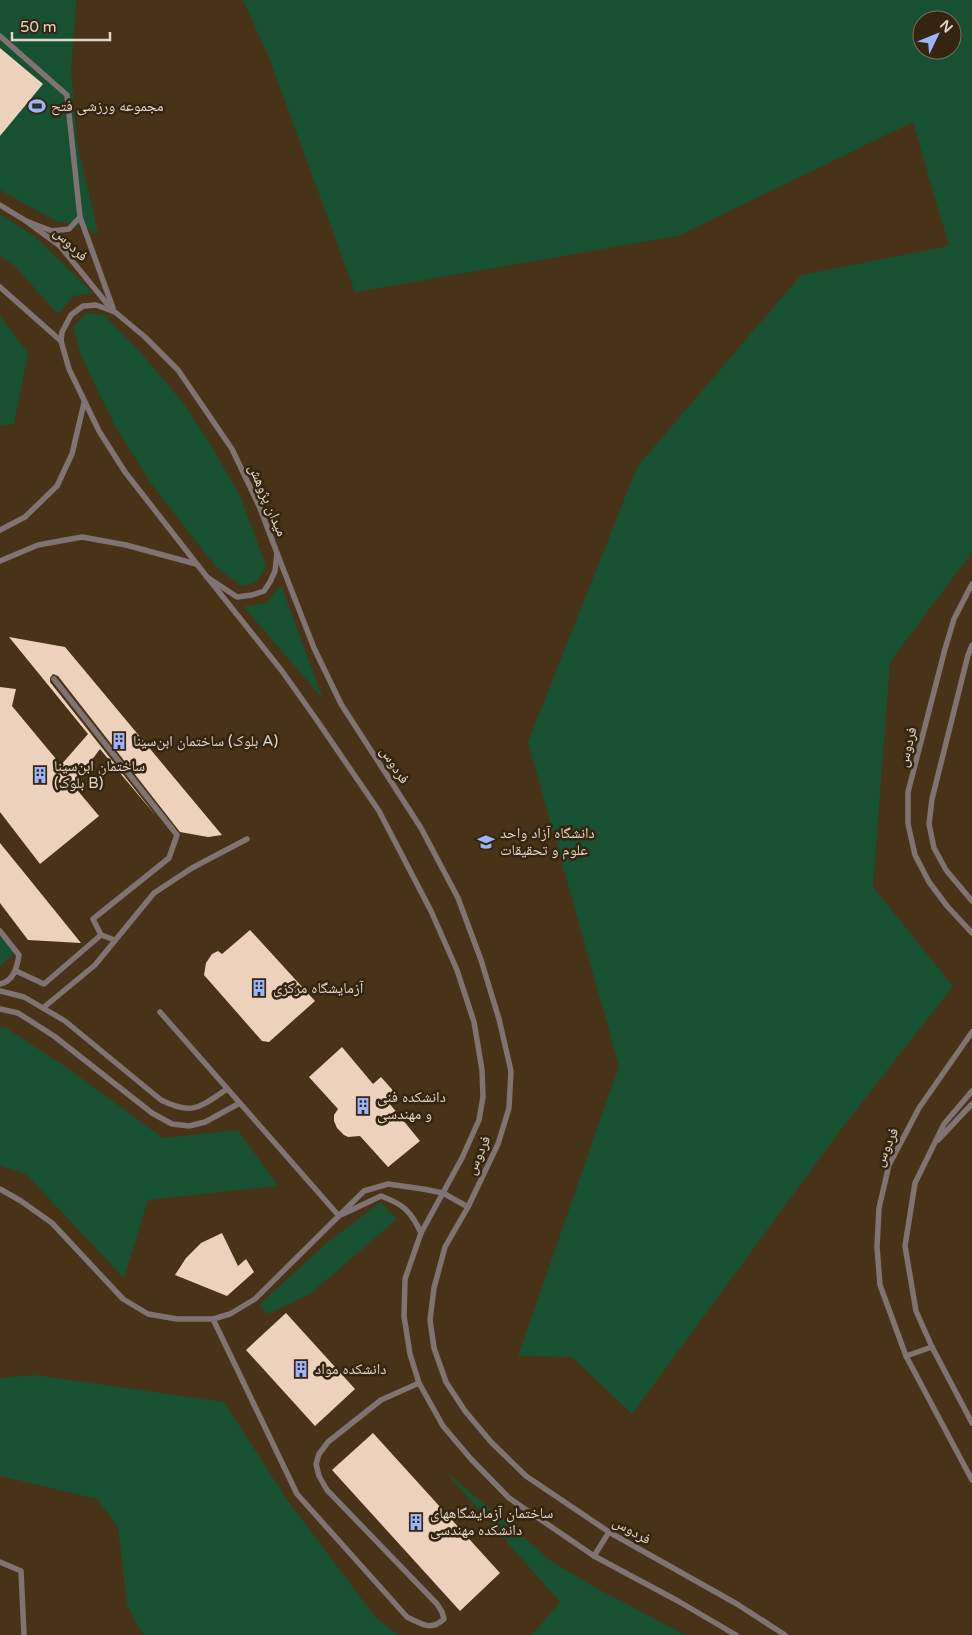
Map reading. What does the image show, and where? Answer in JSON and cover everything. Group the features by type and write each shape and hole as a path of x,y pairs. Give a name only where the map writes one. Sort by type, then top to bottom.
{"lane":[{"path":"0,36 67,95 80,217 115,312"},
{"name":"فردوس","path":"0,205 60,246 115,312"},
{"path":"26,221 52,231 69,229 80,217"},
{"path":"0,287 62,341"},
{"name":"میدان پژوهش","path":"96,305 115,312 145,337 178,370 232,449 260,508 277,553 275,571 264,590 252,595 237,597 207,577 125,472 99,431 69,369 62,341 62,332 71,315 83,306 96,305"},
{"path":"0,530 25,517 56,486 72,454 84,403"},
{"path":"0,561 38,545 82,537 126,545 197,564"},
{"name":"فردوس","path":"277,553 314,648 341,704 421,828 458,898 481,960 499,1019 511,1071 509,1108 498,1144 468,1207 445,1247 434,1288 430,1320 434,1348 446,1382 475,1424 526,1476 609,1532 738,1604 785,1635"},
{"name":"فردوس","path":"207,577 282,671 379,811 431,911 457,970 474,1022 482,1070 483,1097 479,1120 421,1233 405,1279 404,1316 410,1354 419,1383 443,1426 471,1459 509,1498 594,1556 736,1635"},
{"name":"فردوس","path":"972,584 954,619 908,792 908,824 915,855 929,882 972,934"},
{"path":"972,645 932,799 929,824 934,848 946,870 972,901"},
{"path":"54,679 177,835 169,858 93,920 101,935 115,940"},
{"path":"43,1008 95,964 154,893 192,868 248,840"},
{"path":"0,931 19,955 16,971 6,983 0,984"},
{"path":"16,971 44,984 101,935"},
{"path":"0,991 24,997 64,1021 161,1100 177,1108 191,1109 201,1107 227,1088"},
{"path":"0,1009 18,1013 54,1036 152,1113 172,1124 189,1126 205,1122 240,1103"},
{"path":"160,1012 339,1216"},
{"name":"فردوس","path":"972,1032 918,1108 889,1165 879,1208 877,1247 880,1284 906,1356 972,1480"},
{"path":"972,1091 944,1124 915,1182 905,1246 916,1311 932,1347 972,1423"},
{"path":"933,1145 972,1104"},
{"path":"0,1189 52,1223 123,1299 148,1314 177,1320 213,1320 230,1314 255,1299 364,1191 388,1184 423,1189 443,1193 468,1207"},
{"path":"339,1216 381,1196 396,1201 413,1216 421,1233"},
{"path":"213,1320 297,1494 407,1617 429,1627 438,1625 444,1619 437,1604 328,1490 319,1476 316,1464 319,1454 328,1442 381,1400 419,1383"},
{"path":"906,1356 932,1347"},
{"path":"594,1556 609,1532"},
{"path":"0,1562 21,1572 24,1635"}],"shaded area":[{"name":"دانشگاه آزاد واحد علوم و تحقیقات","path":"0,0 972,0 972,1635 0,1635"}],"green space":[{"name":"مجموعه ورزشی فتح","path":"0,0 76,0 71,70 77,142 98,234 72,223 58,222 0,190"},
{"path":"243,0 972,0 972,552 890,662 873,887 953,986 842,1128 632,1414 572,1357 518,1356 619,1066 528,742 637,467 801,275 949,246 913,122 678,236 355,292 268,55"},
{"path":"0,214 34,236 93,293 73,296 58,314 14,265 0,256"},
{"path":"86,313 104,315 141,353 184,404 212,447 241,498 266,566 257,582 242,586 216,567 150,482 114,424 80,353 73,327"},
{"path":"0,316 28,353 14,424 0,426"},
{"path":"281,585 323,699 244,607 266,603"},
{"path":"0,936 15,953 0,966"},
{"path":"0,1027 5,1027 66,1067 163,1138 238,1130 278,1186 148,1200 124,1278 26,1174 0,1166"},
{"path":"381,1202 397,1219 310,1294 268,1314 259,1305 329,1241"},
{"path":"35,1375 224,1402 288,1501 376,1618 398,1635 143,1635 127,1605 118,1527 97,1499 0,1476 0,1378"},
{"path":"443,1469 551,1561 589,1584 685,1635 532,1635 560,1602"}],"building":[{"path":"0,48 43,84 0,136"},
{"path":"9,637 65,647 222,835 208,837 180,832 58,676 53,674 50,682 156,816 100,749 73,785 99,816 40,864 0,812 0,687 16,689 12,706 61,765 88,734"},
{"path":"0,843 81,943 28,940 0,903"},
{"name":"آزمایشگاه مرکزی","path":"250,930 315,1001 269,1042 262,1041 204,975 206,963 212,954 218,951 222,954"},
{"name":"دانشکده فنی و مهندسی","path":"342,1047 373,1084 381,1077 397,1095 389,1103 420,1141 388,1167 360,1136 348,1137 337,1128 334,1115 338,1109 309,1077"},
{"path":"222,1233 238,1266 246,1259 254,1272 227,1296 175,1275 186,1258 201,1243"},
{"name":"دانشکده مواد","path":"286,1313 355,1389 315,1426 246,1350"},
{"name":"ساختمان آزمایشگاههای دانشکده مهندسی","path":"373,1433 500,1573 460,1611 332,1470"}],"place":[{"name":"مجموعه ورزشی فتح","path":"37,106"},
{"name":"ساختمان ابن‌سینا (بلوک A)","path":"119,741"},
{"name":"ساختمان ابن‌سینا (بلوک B)","path":"40,775"},
{"name":"دانشگاه آزاد واحد علوم و تحقیقات","path":"486,842"},
{"name":"آزمایشگاه مرکزی","path":"259,988"},
{"name":"دانشکده فنی و مهندسی","path":"363,1106"},
{"name":"دانشکده مواد","path":"301,1369"},
{"name":"ساختمان آزمایشگاههای دانشکده مهندسی","path":"416,1522"}]}
